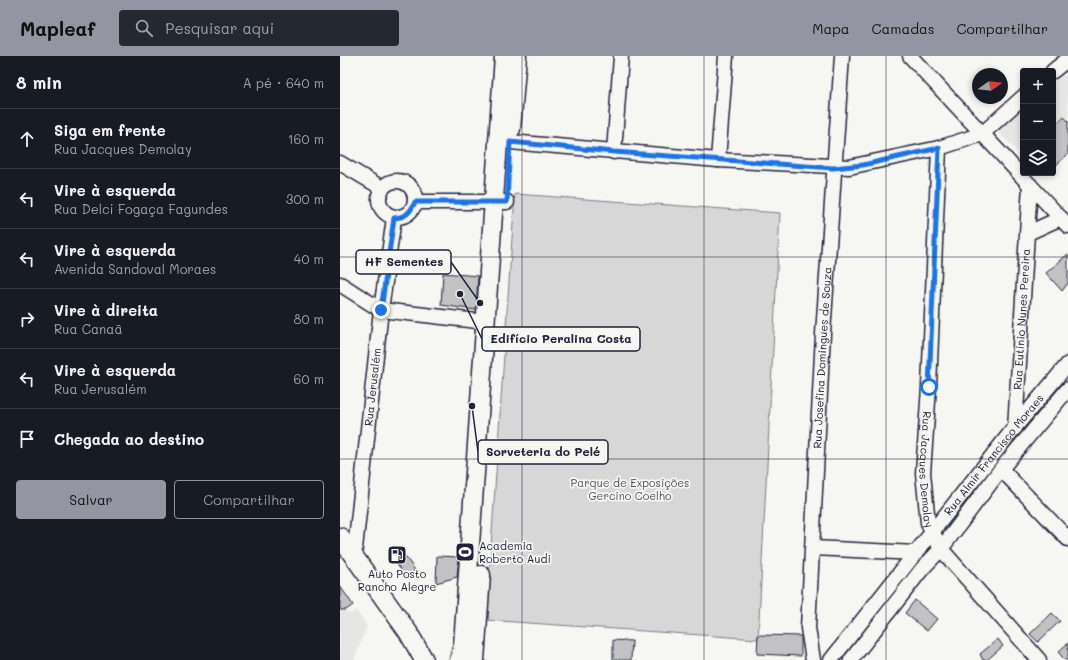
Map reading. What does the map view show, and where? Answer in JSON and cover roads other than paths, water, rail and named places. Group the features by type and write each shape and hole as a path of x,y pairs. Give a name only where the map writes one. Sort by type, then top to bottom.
{"main road":[{"path":"459,660 463,645 489,361 500,202 504,56"},
{"path":"476,660 489,361 486,322 500,202 510,142 517,56"},
{"path":"340,537 421,653 434,660"}],"street":[{"path":"614,152 621,56"},
{"path":"718,160 726,56"},
{"name":"Rua Josefina Domingues de Souza","path":"813,660 808,628 823,334 833,168 842,56"},
{"path":"910,56 1064,222"},
{"path":"1056,69 1068,59"},
{"path":"510,142 614,152 833,168 863,165 939,148 982,134 1020,100"},
{"name":"Rua Jacques Demolay","path":"939,148 929,387 923,473 928,523 941,549 1039,660"},
{"path":"340,163 382,188"},
{"path":"392,181 404,182 413,190 415,202 411,211 404,217 394,218 383,212 378,200 382,188 392,181"},
{"name":"Rua Eutínio Nunes Pereira","path":"1014,453 1030,185"},
{"path":"415,202 500,202"},
{"name":"Rua Jerusalém","path":"354,558 381,310 394,218"},
{"name":"Rua Eutínio Nunes Pereira","path":"1028,233 1064,222"},
{"path":"340,284 381,310 486,322"},
{"name":"Rua Almir Francisco Moraes","path":"831,660 1015,426 1068,364"},
{"name":"Rua Almir Francisco Moraes","path":"851,660 922,569 941,549 1001,469 1068,389"},
{"path":"1001,469 1068,539"},
{"path":"813,548 916,553"}],"place":[{"name":"Edifício Peralina Costa","path":"460,294"},
{"name":"HF Sementes","path":"480,303"},
{"name":"Sorveteria do Pelé","path":"472,406"},
{"name":"Academia Roberto Audi","path":"465,552"},
{"name":"Auto Posto Rancho Alegre","path":"397,555"}],"park label":[{"name":"Parque de Exposições Gercino Coelho","path":"630,489"}]}
